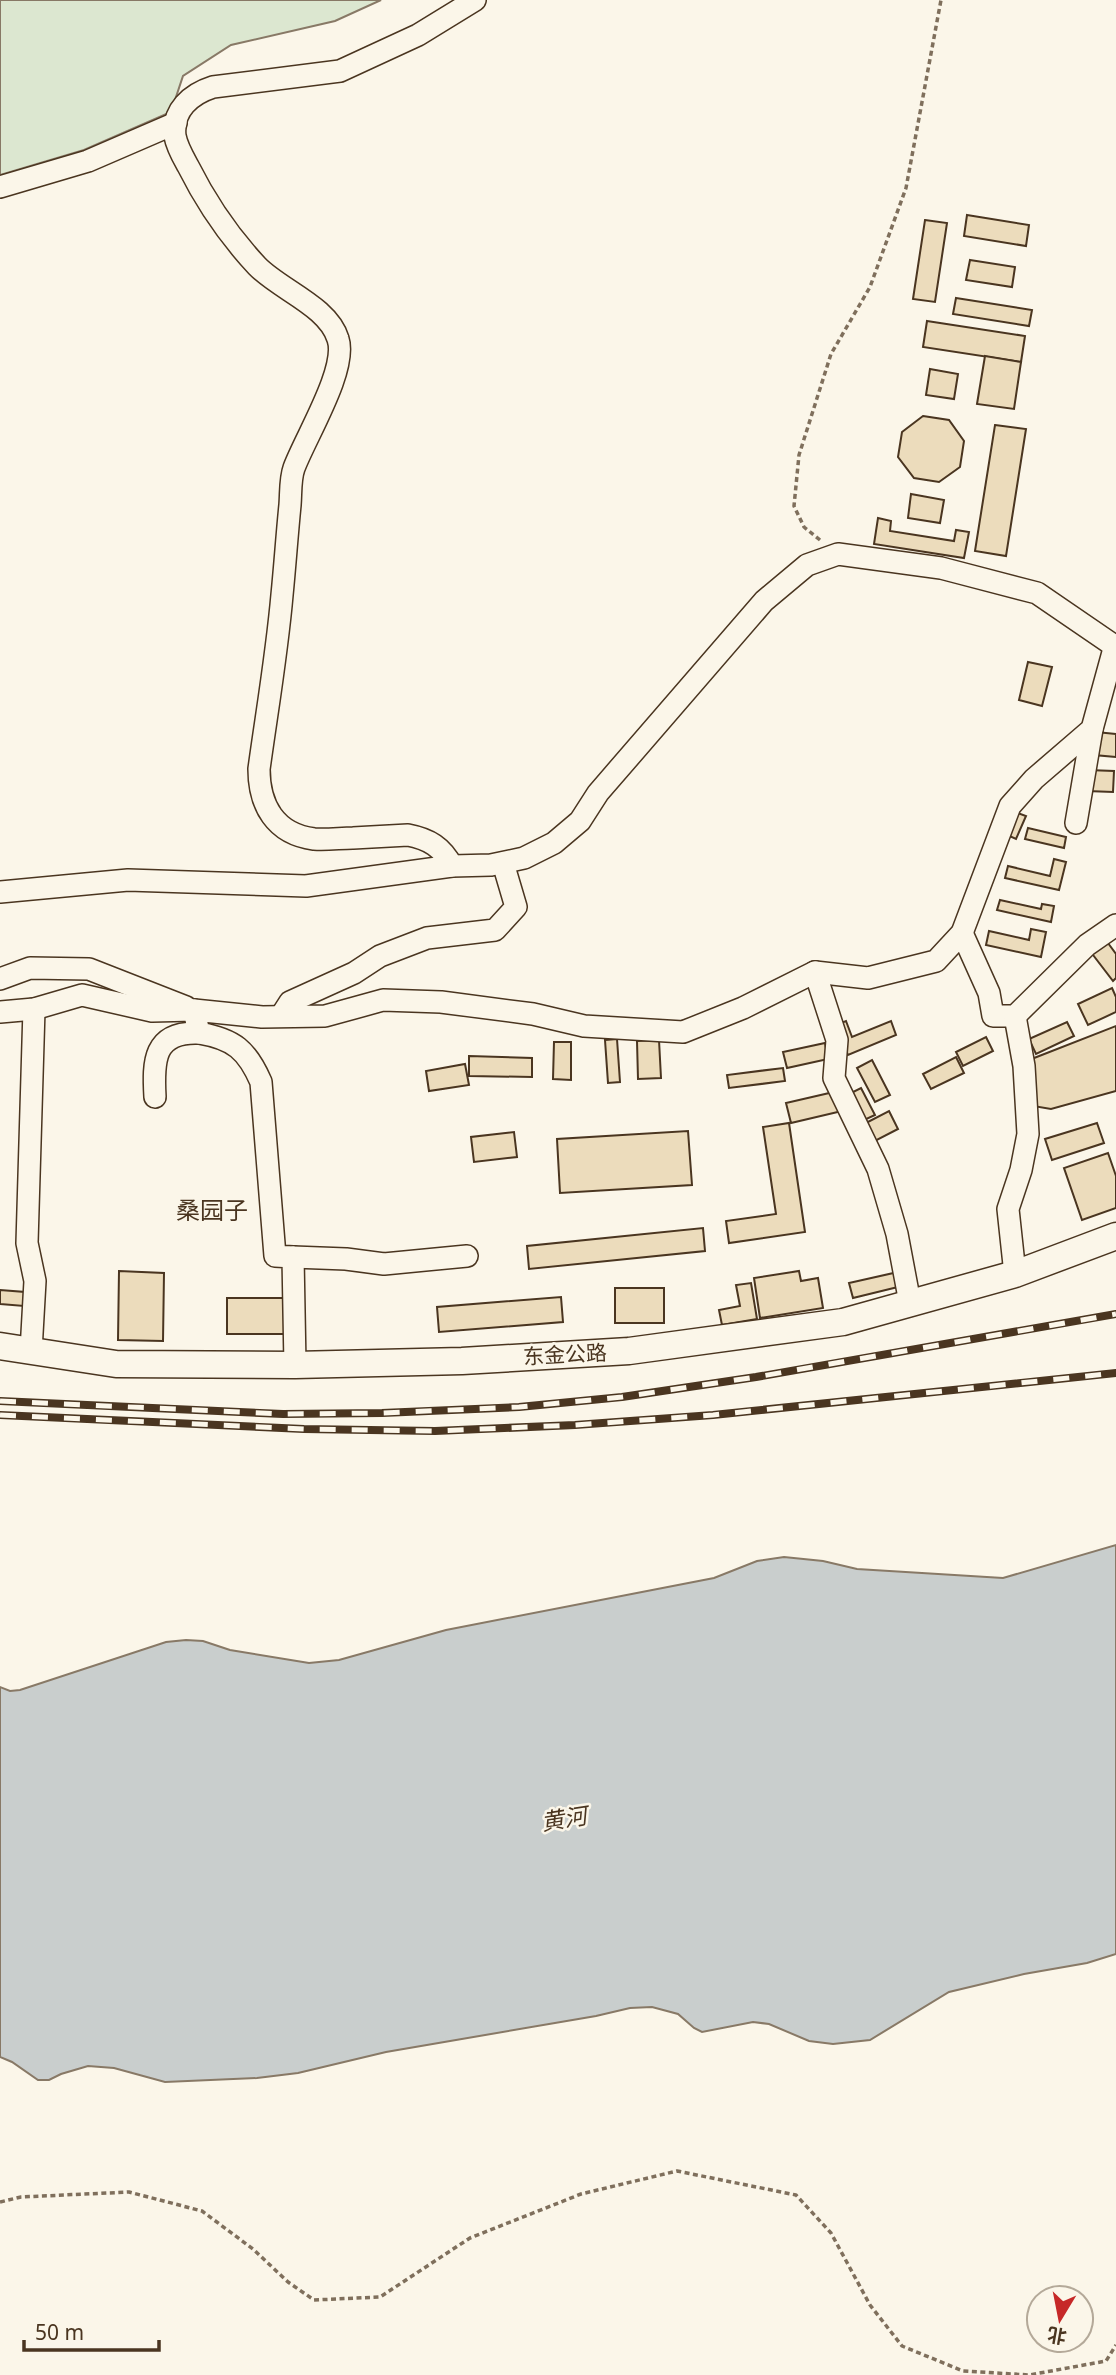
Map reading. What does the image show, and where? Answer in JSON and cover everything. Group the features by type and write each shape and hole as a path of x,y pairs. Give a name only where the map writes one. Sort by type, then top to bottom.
{"main road":[{"name":"东金公路","path":"0,1346 116,1364 295,1365 462,1361 629,1352 843,1322 1015,1274 1116,1236"}],"street":[{"path":"453,866 446,854 422,837 408,835 315,839 295,834 278,823 266,808 259,789 259,769 282,597 293,470 314,428 341,355 333,327 324,316 258,267 208,206 175,137 180,110 188,99 200,91 213,87 340,71 418,35 475,0"},
{"path":"0,187 88,161 176,123"},
{"path":"0,892 128,880 306,886 453,866 503,863 524,858 554,843 580,821 598,793 764,601 807,565 838,554 940,569 1037,593 1116,646 1091,729 1076,822"},
{"path":"0,1012 34,1009 82,995 152,1010 194,1010 262,1017 325,1016 383,1000 441,1002 533,1014 584,1026 683,1032 815,972 868,978 936,961 962,933 1010,806 1034,779 1091,729"},
{"path":"281,1016 290,1002 354,973 380,956 427,938 495,930 516,907 503,863"},
{"path":"962,933 989,993 993,1016 1015,1016 1087,945 1116,925"},
{"path":"0,979 30,968 89,969 194,1010"},
{"path":"815,972 837,1040 834,1078 878,1169 897,1234 910,1303"},
{"path":"31,1351 35,1281 27,1243 34,1009"},
{"path":"194,1010 199,1034"},
{"path":"1015,1016 1024,1066 1028,1134 1021,1170 1008,1209 1015,1274"},
{"path":"155,1097 153,1066 157,1054 174,1036 187,1033 220,1037 239,1047 253,1062 261,1082 275,1256 346,1259 384,1264 467,1256"},
{"path":"293,1257 295,1365"}],"path":[{"path":"838,554 804,527 794,506 799,455 831,354 870,287 906,188 942,0"},
{"path":"0,2202 21,2197 130,2192 202,2211 253,2249 288,2283 314,2300 380,2297 470,2238 580,2194 677,2171 796,2195 831,2233 870,2305 902,2346 962,2371 1029,2375 1106,2361 1116,2345"}],"green space":[{"path":"0,0 381,0 335,21 231,45 183,76 171,112 84,150 0,175"}],"water":[{"name":"黄河","path":"1116,1545 1116,1954 1087,1963 1024,1974 949,1992 870,2040 833,2044 809,2041 769,2024 753,2022 702,2032 678,2014 652,2007 630,2008 386,2052 298,2073 257,2078 165,2082 114,2068 88,2066 49,2080 38,2080 0,2057 0,1687 10,1691 20,1690 166,1642 186,1640 203,1641 230,1650 309,1663 339,1660 446,1630 714,1578 757,1561 784,1557 823,1561 857,1569 1003,1578"}],"building":[{"path":"967,215 1029,225 1026,246 964,236"},
{"path":"925,220 947,223 935,302 913,299"},
{"path":"970,260 1015,267 1012,287 966,280"},
{"path":"956,298 1032,310 1029,326 953,314"},
{"path":"927,321 1025,336 1021,362 923,347"},
{"path":"985,356 1021,362 1014,409 977,404"},
{"path":"930,369 958,374 954,399 926,395"},
{"path":"923,416 949,420 964,441 960,467 939,482 914,478 898,457 902,432"},
{"path":"995,425 1026,429 1006,556 975,551"},
{"path":"911,494 944,500 940,523 908,518"},
{"path":"878,518 891,521 890,531 954,541 956,530 969,532 964,558 874,544"},
{"path":"1028,662 1052,667 1042,706 1019,700"},
{"path":"1096,732 1116,734 1116,757 1094,755"},
{"path":"1088,770 1114,771 1113,792 1087,791"},
{"path":"1015,812 1026,816 1016,839 1005,834"},
{"path":"1028,828 1066,837 1064,848 1025,839"},
{"path":"1054,859 1066,862 1059,890 1005,878 1008,866 1050,876"},
{"path":"1000,900 1041,909 1042,904 1054,906 1051,922 997,910"},
{"path":"1031,929 1046,932 1041,957 986,945 989,931 1029,940"},
{"path":"1105,939 1116,954 1116,978 1113,981 1090,951"},
{"path":"1112,988 1116,997 1116,1012 1088,1025 1078,1004"},
{"path":"846,1021 852,1037 891,1021 896,1035 848,1055 836,1025"},
{"path":"1067,1022 1074,1036 1036,1054 1029,1039"},
{"path":"1116,1026 1116,1091 1051,1109 1033,1106 1029,1060"},
{"path":"986,1037 993,1051 963,1066 956,1052"},
{"path":"617,1039 620,1082 608,1083 605,1040"},
{"path":"659,1040 661,1078 638,1079 637,1041"},
{"path":"554,1042 571,1042 571,1080 553,1079"},
{"path":"825,1043 828,1059 787,1068 783,1052"},
{"path":"469,1056 532,1058 532,1077 469,1076"},
{"path":"956,1057 964,1073 931,1089 923,1074"},
{"path":"872,1060 890,1095 875,1102 857,1068"},
{"path":"465,1064 469,1085 429,1091 426,1071"},
{"path":"783,1068 785,1081 729,1088 727,1075"},
{"path":"861,1088 875,1115 862,1121 849,1094"},
{"path":"838,1091 842,1111 791,1123 786,1103"},
{"path":"889,1111 898,1129 871,1143 862,1125"},
{"path":"789,1123 805,1232 729,1243 726,1221 776,1214 763,1127"},
{"path":"1097,1123 1104,1143 1052,1160 1045,1139"},
{"path":"688,1131 692,1185 560,1193 557,1139"},
{"path":"514,1132 517,1157 474,1162 471,1137"},
{"path":"1108,1153 1116,1176 1116,1208 1082,1220 1064,1168"},
{"path":"703,1228 705,1251 529,1269 527,1246"},
{"path":"119,1271 164,1273 163,1341 118,1340"},
{"path":"799,1271 801,1281 818,1278 823,1308 760,1318 754,1278"},
{"path":"898,1272 902,1286 853,1298 849,1283"},
{"path":"751,1283 757,1319 722,1325 719,1310 740,1306 736,1285"},
{"path":"615,1288 664,1288 664,1323 615,1323"},
{"path":"0,1290 25,1292 24,1306 0,1304"},
{"path":"561,1297 563,1322 439,1332 437,1307"},
{"path":"227,1298 290,1298 290,1334 227,1334"}],"railway":[{"path":"0,1401 283,1414 519,1407 622,1397 756,1377 1116,1314"},
{"path":"0,1415 304,1429 435,1431 713,1415 1116,1373"}],"district":[{"name":"桑园子","path":"212,1211"}]}
